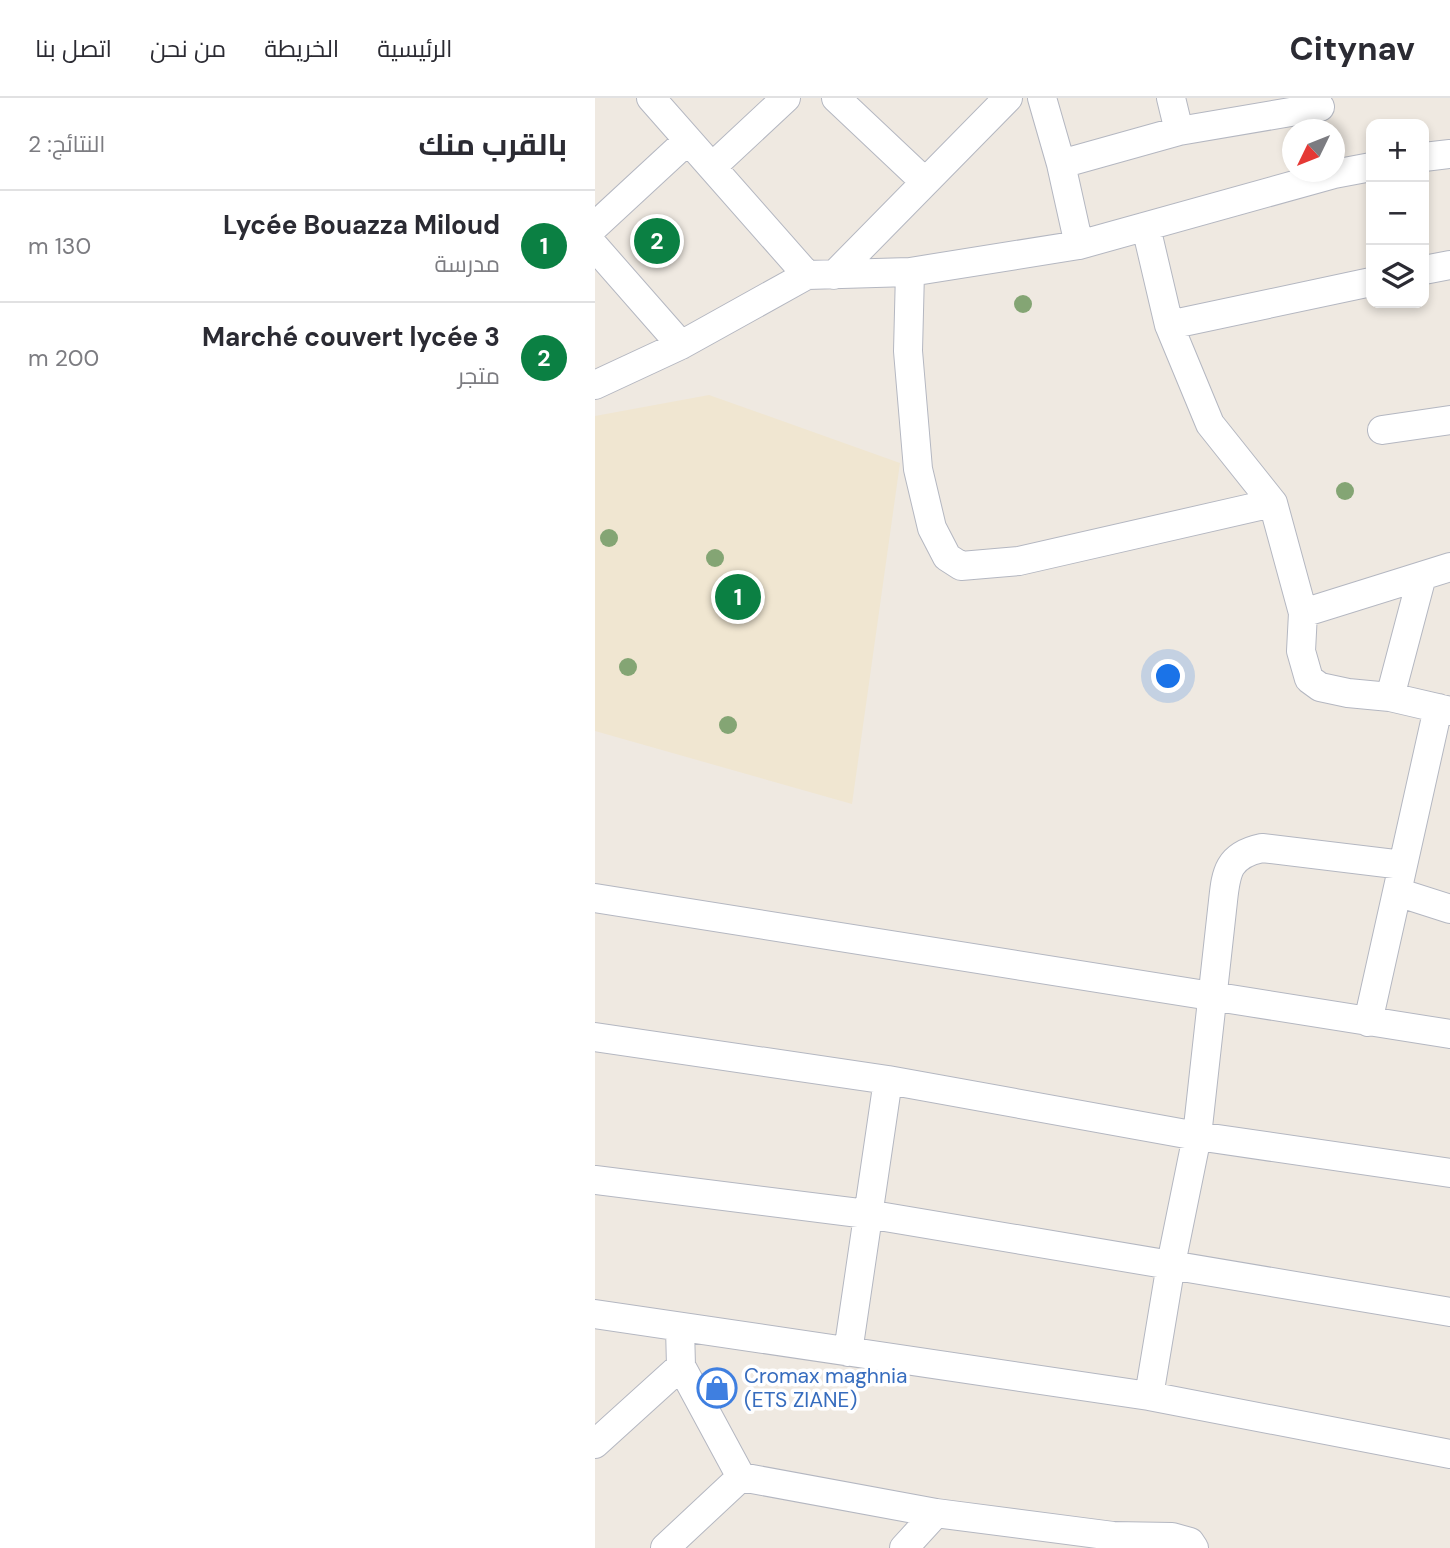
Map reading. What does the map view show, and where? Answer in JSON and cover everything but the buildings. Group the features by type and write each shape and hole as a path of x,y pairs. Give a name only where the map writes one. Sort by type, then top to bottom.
{"street":[{"path":"651,98 712,167 821,275 910,272 1079,245 1302,182"},
{"path":"712,167 786,98"},
{"path":"836,98 925,182"},
{"path":"595,385 821,275 925,182 1008,98"},
{"path":"1042,98 1061,164 1079,245"},
{"path":"1171,98 1179,131"},
{"path":"1061,164 1179,131 1321,111"},
{"path":"595,226 688,140"},
{"path":"1429,156 1450,153"},
{"path":"1345,171 1366,167"},
{"path":"1146,227 1169,325 1210,424 1273,503 1303,613 1301,651 1308,679 1320,687 1348,693 1390,696 1444,709 1400,878 1368,1022"},
{"path":"595,247 681,345"},
{"path":"1429,270 1450,265"},
{"path":"910,272 908,351 918,469 932,528 947,558 961,566 1019,561 1273,503"},
{"path":"1169,325 1366,283"},
{"path":"1382,430 1450,420"},
{"path":"1303,613 1450,567"},
{"path":"1390,696 1422,576"},
{"path":"1149,1396 1171,1264 1197,1136 1211,996 1226,881 1232,863 1245,851 1262,848 1400,878 1450,909"},
{"path":"595,898 1450,1034"},
{"path":"595,1037 888,1080 1197,1136 1450,1173"},
{"path":"848,1352 888,1080"},
{"path":"595,1180 867,1214 1450,1312"},
{"path":"595,1314 1149,1396 1450,1454"},
{"path":"680,1328 681,1366 741,1477"},
{"path":"595,1444 681,1366"},
{"path":"741,1477 936,1513 1113,1536 1172,1537 1190,1542 1194,1548"},
{"path":"665,1548 741,1477"},
{"path":"904,1548 936,1513"}],"shaded area":[{"path":"709,395 900,463 852,804 595,731 595,416"}],"place":[{"name":"Marché couvert lycée 3","path":"657,241"},
{"name":"Lycée Bouazza Miloud","path":"738,597"},
{"name":"Cromax maghnia (ETS ZIANE)","path":"717,1388"}]}
